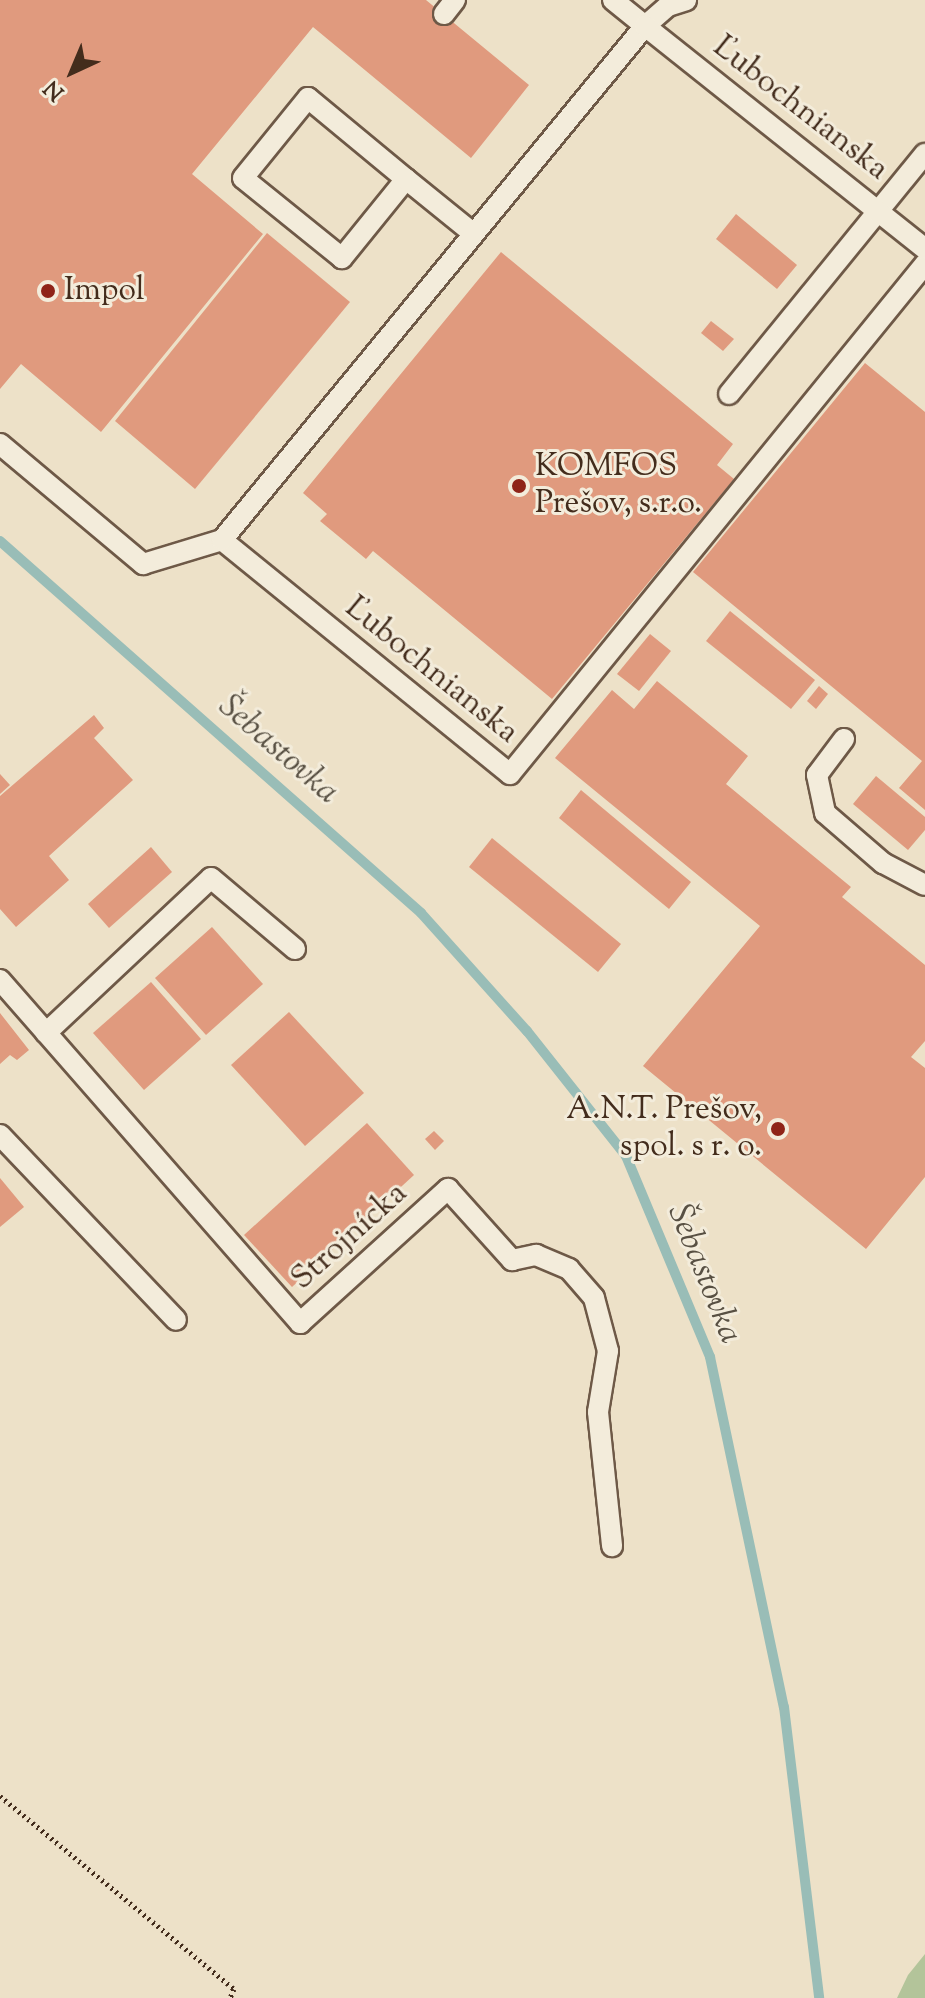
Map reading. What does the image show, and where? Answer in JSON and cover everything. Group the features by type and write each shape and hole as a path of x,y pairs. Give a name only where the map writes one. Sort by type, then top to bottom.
{"lane":[{"name":"Ľubochnianska","path":"613,0 880,210 925,249"},
{"path":"0,444 143,564 222,540 645,26 668,6 686,0"},
{"path":"406,179 342,258 243,178 308,98 474,234"},
{"name":"Ľubochnianska","path":"729,394 925,154"},
{"name":"Ľubochnianska","path":"222,540 510,774 925,264"},
{"path":"844,739 817,775 825,813 883,863 925,885"},
{"path":"46,1033 211,878 295,949"},
{"name":"Strojnícka","path":"0,980 300,1323 448,1189 512,1260 536,1255 569,1269 594,1298 608,1351 598,1412 612,1546"},
{"path":"0,1135 176,1320"}],"path":[{"path":"0,1796 234,1989 230,1998"}],"green space":[{"path":"925,1954 925,1998 897,1998 908,1975"}],"building":[{"path":"0,0 426,0 529,85 471,158 313,27 192,174 263,234 101,432 21,364 0,389"},
{"path":"736,214 797,265 777,289 716,239"},
{"path":"267,233 350,302 195,489 115,421"},
{"name":"KOMFOS Prešov, s.r.o.","path":"501,252 733,444 717,465 734,479 552,699 373,551 366,559 320,521 327,514 303,493"},
{"path":"711,321 734,339 723,351 701,333"},
{"path":"865,363 925,412 925,810 899,788 922,761 693,572"},
{"path":"730,611 815,680 791,709 706,641"},
{"path":"650,634 671,651 639,691 617,674"},
{"path":"657,681 748,756 726,784 851,887 842,897 925,965 925,1041 911,1057 925,1068 925,1177 866,1249 643,1066 760,926 555,758 612,690 634,709"},
{"path":"819,686 828,694 816,709 807,701"},
{"path":"94,715 104,728 94,738 133,780 49,856 69,880 16,927 0,909 0,796"},
{"path":"0,774 10,785 0,794"},
{"path":"876,776 925,817 925,830 908,850 853,804"},
{"path":"581,790 691,882 669,909 559,818"},
{"path":"492,838 621,944 598,972 469,867"},
{"path":"151,847 172,872 109,928 88,904"},
{"path":"212,927 263,984 206,1035 155,978"},
{"path":"151,982 201,1039 144,1090 93,1033"},
{"path":"289,1012 364,1093 305,1146 231,1065"},
{"path":"0,1013 29,1050 17,1060 10,1055 0,1064"},
{"path":"367,1123 414,1175 292,1287 244,1235"},
{"path":"434,1131 444,1141 435,1150 425,1139"},
{"path":"0,1178 24,1207 0,1227"}],"waterway":[{"name":"Šebastovka","path":"0,541 421,913 527,1031 626,1156 710,1357 784,1707 819,1998"}],"place":[{"name":"Impol","path":"48,291"},
{"name":"KOMFOS Prešov, s.r.o.","path":"519,486"},
{"name":"A.N.T. Prešov, spol. s r. o.","path":"778,1129"}]}
